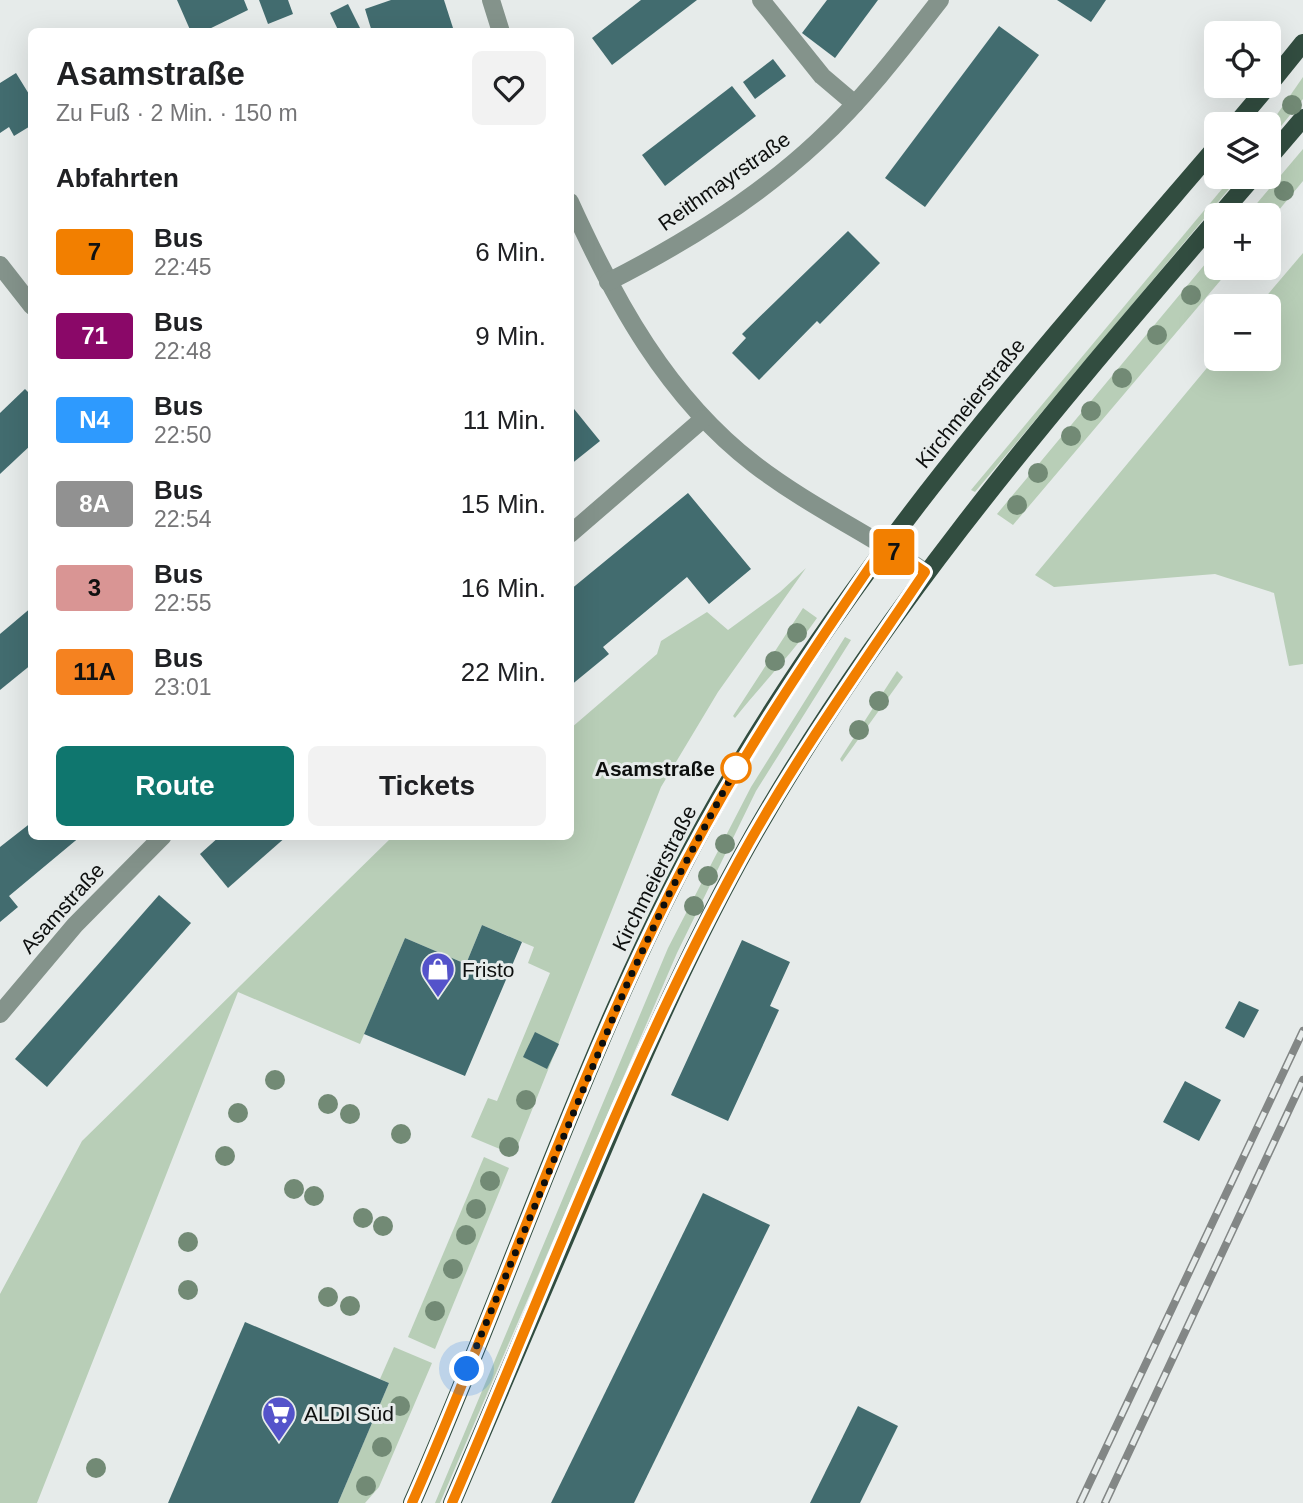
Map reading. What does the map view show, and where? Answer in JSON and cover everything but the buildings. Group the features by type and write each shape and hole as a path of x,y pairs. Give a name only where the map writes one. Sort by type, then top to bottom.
{"main road":[{"path":"1281,69 1303,43"},
{"path":"1246,112 1257,98"},
{"path":"1281,144 1303,118"},
{"name":"Kirchmeierstraße","path":"412,1503 552,1162 670,892 736,768 885,545 969,436 1204,161"},
{"path":"1230,203 1243,189"},
{"path":"452,1503 630,1087 691,952 750,841 795,765 925,572 1043,421 1204,233"}],"street":[{"path":"491,0 500,28"},
{"path":"761,0 822,76 855,104"},
{"name":"Reithmayrstraße","path":"608,282 642,265 759,190 818,142 855,104 940,0"},
{"path":"574,210 608,282 657,362 703,419 754,465 925,572"},
{"path":"0,265 28,301"},
{"path":"574,531 703,419"},
{"name":"Asamstraße","path":"0,1014 75,926 159,840"}],"green space":[{"path":"1303,77 1303,99 1281,126 1281,112 1279,112"},
{"path":"1303,149 1303,181 1281,208 1281,203 1257,203 1269,189 1281,189 1281,175"},
{"path":"1222,189 1229,189 1217,203 1210,203"},
{"path":"1204,211 1204,219 975,492 971,490"},
{"path":"1303,253 1303,664 1289,666 1274,593 1215,574 1054,587 1035,575 1204,371 1281,371 1281,294 1268,294"},
{"path":"1204,265 1204,280 1221,280 1209,294 1204,294 1204,300 1013,525 997,514"},
{"path":"806,568 718,692 661,787 514,1155 471,1137 488,1098 497,1101 550,973 528,963 534,947 482,925 466,964 405,938 360,1044 238,992 37,1503 0,1503 0,1294 82,1141 389,840 574,840 574,725 657,654 661,641 707,612 728,630 780,592"},
{"path":"803,608 817,618 735,718 733,716"},
{"path":"845,637 851,640 756,791 677,953 440,1503 435,1503 668,948 751,787"},
{"path":"897,671 903,677 842,762 840,759"},
{"path":"484,1157 509,1168 435,1349 408,1337"},
{"path":"394,1347 432,1363 379,1487 365,1503 338,1503 389,1383 380,1379"}],"railway":[{"path":"1080,1503 1303,1031"},
{"path":"1105,1503 1303,1080"}],"bus line":[{"name":"7","path":"412,1503 628,982 670,892 736,768 885,545 925,572 795,765 739,861 691,952 630,1087 452,1503"}],"place":[{"name":"Asamstraße","path":"736,768"},
{"name":"Fristo","path":"438,999"},
{"name":"ALDI Süd","path":"279,1443"}],"route":[{"path":"467,1369 628,982 670,892 736,768"}]}
